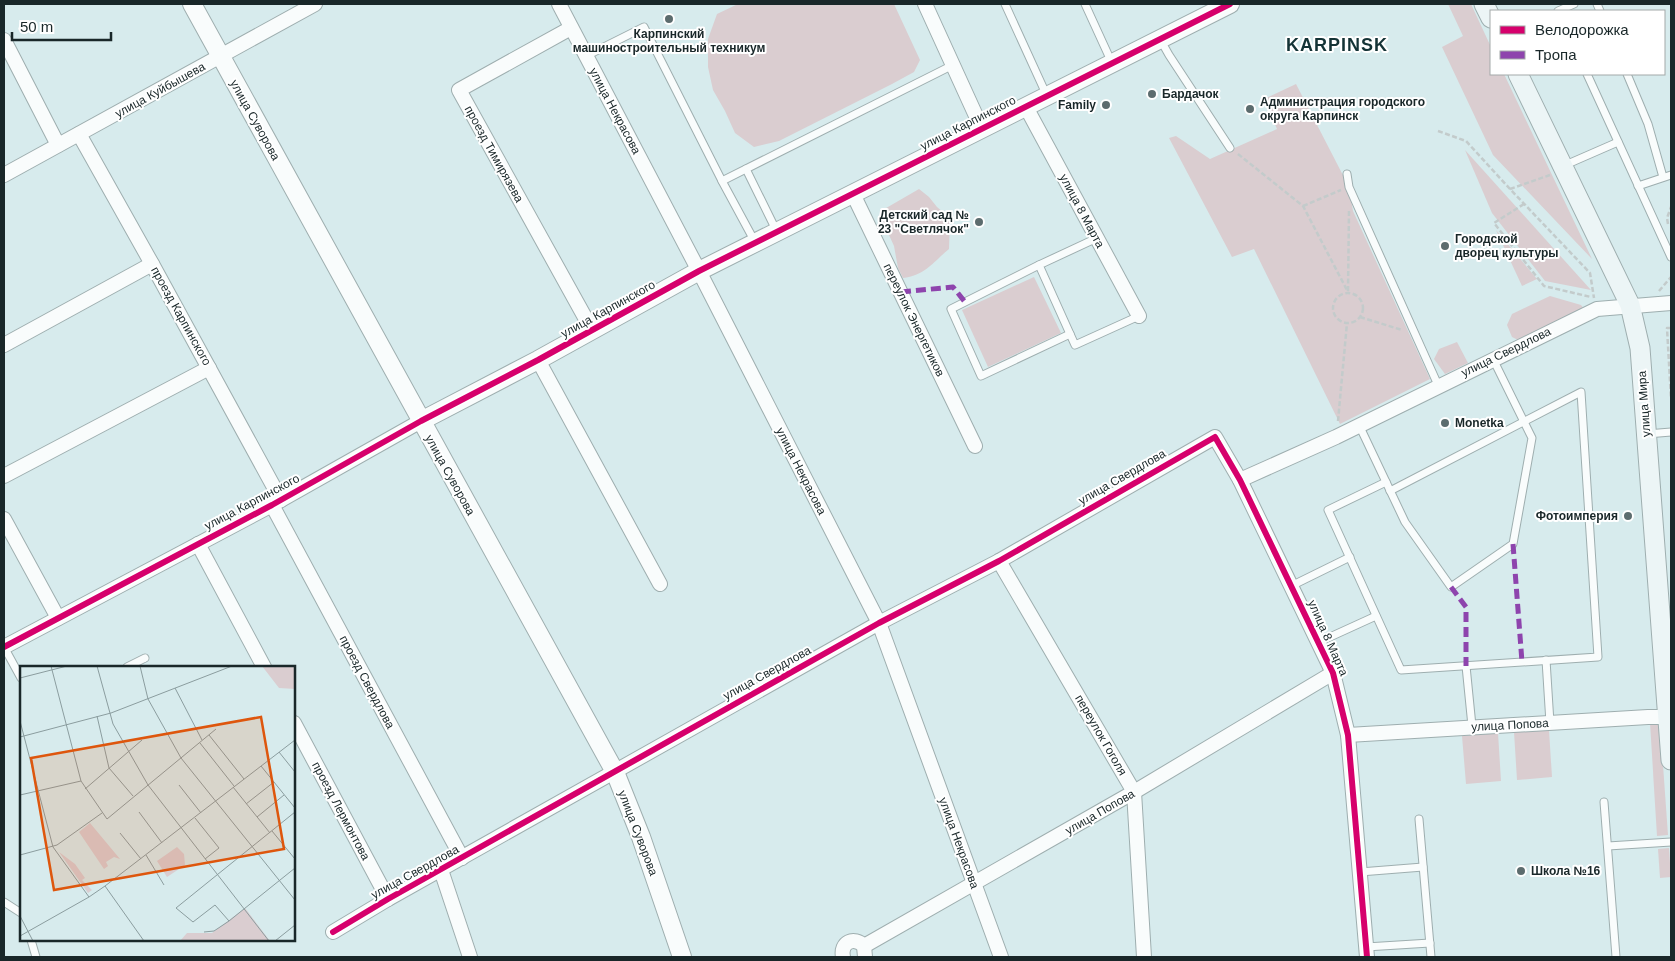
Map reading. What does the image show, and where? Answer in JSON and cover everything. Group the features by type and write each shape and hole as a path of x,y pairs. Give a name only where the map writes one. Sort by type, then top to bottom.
{"main road":[{"path":"1484,4 1490,16"},
{"name":"улица Мира","path":"1518,75 1630,305 1640,348 1646,434 1661,588 1671,760"}],"street":[{"name":"улица Суворова","path":"192,4 615,772 641,837 682,957"},
{"name":"улица Куйбышева","path":"4,176 315,4"},
{"name":"улица Некрасова","path":"559,4 879,623 1001,957"},
{"path":"925,4 982,129"},
{"name":"улица Карпинского","path":"4,647 277,502 420,421 538,360 699,272 1230,4"},
{"name":"проезд Тимирязева","path":"571,28 459,90 592,330"},
{"path":"4,40 58,146"},
{"name":"улица 8 Марта","path":"1026,107 1139,316"},
{"name":"проезд Карпинского","path":"79,134 209,368 277,502"},
{"name":"переулок Энергетиков","path":"853,194 975,446"},
{"path":"4,345 152,264"},
{"name":"улица Свердлова","path":"1240,480 1359,425 1492,359 1596,303 1630,305 1671,303"},
{"path":"538,360 660,584"},
{"path":"4,476 209,368"},
{"name":"улица 8 Марта","path":"1215,436 1240,480 1333,673 1348,735 1366,952"},
{"name":"улица Свердлова","path":"333,932 388,899 879,623 999,562 1215,436"},
{"name":"проезд Свердлова","path":"277,502 462,858"},
{"path":"4,519 58,618"},
{"path":"198,544 263,666"},
{"name":"переулок Гоголя","path":"999,562 1134,792 1144,957"},
{"name":"улица Попова","path":"843,957 842,949 847,943 858,941 865,952 974,884 1134,792 1333,673"},
{"name":"улица Попова","path":"1348,735 1472,726 1670,717"},
{"name":"проезд Лермонтова","path":"295,725 388,899"},
{"path":"441,870 470,957"}],"lane":[{"path":"1005,4 1047,96"},
{"path":"1085,4 1112,63"},
{"path":"1561,10 1574,4"},
{"path":"586,56 644,27 722,181 756,243"},
{"path":"1160,39 1168,55 1230,148"},
{"path":"722,181 953,64"},
{"path":"1587,75 1671,256"},
{"path":"1627,75 1648,124 1663,177"},
{"path":"1563,167 1618,142"},
{"path":"746,169 777,232"},
{"path":"1347,174 1349,187 1438,385"},
{"path":"1638,186 1671,175"},
{"path":"1070,334 982,376 951,309 1097,238"},
{"path":"1039,265 1075,345 1139,316"},
{"path":"1359,425 1405,522 1451,587 1513,544 1532,438 1492,359"},
{"path":"1386,482 1328,510 1401,670 1598,657 1580,392 1390,491"},
{"path":"1646,434 1671,432"},
{"path":"1292,586 1350,557"},
{"path":"1318,642 1376,616"},
{"path":"4,647 20,676"},
{"path":"129,666 145,658"},
{"path":"1546,660 1550,723"},
{"path":"1466,666 1472,726"},
{"path":"1604,802 1616,957"},
{"path":"1419,819 1431,957"},
{"path":"1608,846 1671,842"},
{"path":"1360,872 1423,867"},
{"path":"4,902 20,912"},
{"path":"31,941 36,957"},
{"path":"1366,952 1430,943"}],"path":[{"path":"1438,131 1466,142 1590,273 1596,303 1544,286 1494,224 1524,204"},
{"path":"1230,148 1303,206 1348,292"},
{"path":"1303,206 1349,187 1348,292"},
{"path":"1668,226 1667,218 1671,207"},
{"path":"1348,292 1357,295 1361,299 1364,308 1360,317 1347,323 1338,319 1333,310 1335,300 1343,293 1348,292"},
{"path":"1360,317 1415,334"},
{"path":"1336,436 1347,323"},
{"path":"1671,328 1667,328 1671,399"}],"shaded area":[{"path":"738,4 894,4 920,60 914,72 892,84 779,141 754,147 735,133 713,90 708,67 708,39 717,14"},
{"path":"1448,4 1471,4 1490,45 1490,75 1504,75 1592,259 1493,155 1442,47 1463,36"},
{"path":"1296,84 1349,187 1353,211 1430,379 1340,424 1254,249 1232,257 1169,138 1176,136 1210,159 1277,129 1264,99"},
{"path":"1465,150 1591,290 1545,281 1492,213"},
{"path":"919,189 950,218 949,249 923,271 903,278 898,268 894,246 884,224 881,211"},
{"path":"1496,230 1537,279 1522,286"},
{"path":"1034,277 1061,333 988,367 962,310"},
{"path":"1550,296 1581,305 1585,310 1520,341 1512,337 1507,325 1512,314"},
{"path":"1457,342 1468,363 1445,374 1434,359 1439,349"},
{"path":"1650,723 1660,723 1668,835 1657,836"},
{"path":"1549,730 1552,777 1517,780 1514,732"},
{"path":"1498,733 1501,781 1466,784 1462,736"},
{"path":"1669,848 1671,877 1660,878 1658,849"}],"marked path":[{"path":"901,292 953,287 965,302"},
{"path":"1513,544 1522,662"},
{"path":"1451,587 1466,607 1466,666"}],"cycle path":[{"path":"4,647 272,505 421,421 538,360 699,271 1230,4"},
{"path":"333,932 388,899 879,623 999,561 1215,437 1240,480 1333,673 1348,735 1367,957"}],"place":[{"name":"Карпинский машиностроительный техникум","path":"669,19"},
{"name":"Бардачок","path":"1152,94"},
{"name":"Family","path":"1106,105"},
{"name":"Администрация городского округа Карпинск","path":"1250,109"},
{"name":"Детский сад № 23 \"Светлячок\"","path":"979,222"},
{"name":"Городской дворец культуры","path":"1445,246"},
{"name":"Monetka","path":"1445,423"},
{"name":"Фотоимперия","path":"1628,516"},
{"name":"Школа №16","path":"1521,871"}],"district":[{"name":"KARPINSK","path":"1337,45"}]}
